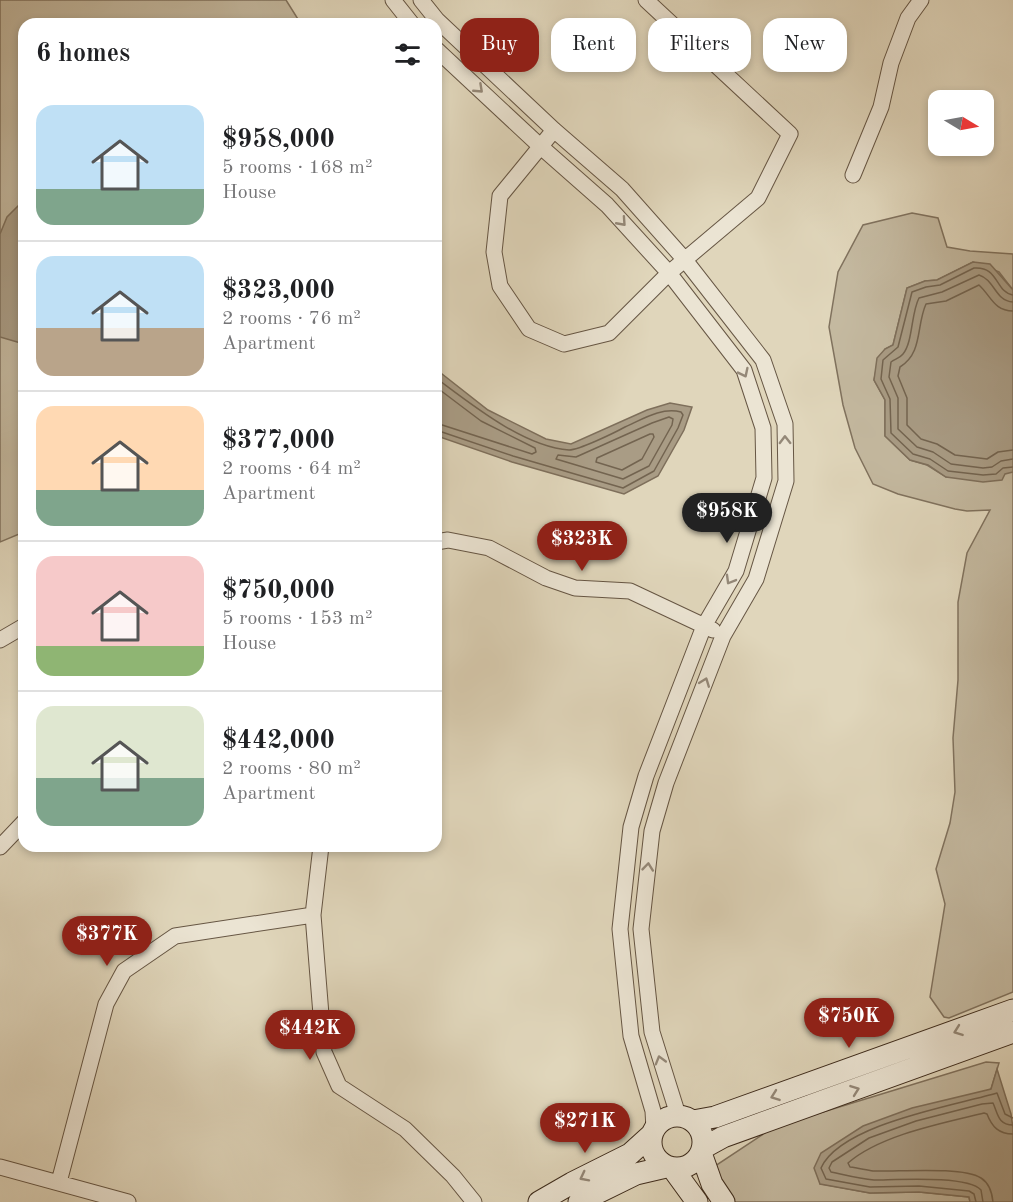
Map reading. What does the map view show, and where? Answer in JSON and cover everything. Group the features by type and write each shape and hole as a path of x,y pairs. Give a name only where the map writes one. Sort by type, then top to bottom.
{"street":[{"path":"393,0 407,18"},
{"path":"421,0 432,18"},
{"path":"554,130 500,196 494,252 500,286 529,329 564,344 609,333 669,273 758,198 790,134 646,0"},
{"path":"853,175 881,107 891,63 908,18 921,0"},
{"path":"442,29 622,189 686,260 763,360 785,424 786,481 756,579 723,636 661,800 652,831 641,929 651,1027 686,1118 701,1130 702,1151 712,1184 724,1202"},
{"path":"442,55 607,205 669,273 744,370 763,428 764,478 736,571 704,626 641,793 631,827 620,929 630,1031 653,1111 653,1154 661,1164 669,1168 697,1202"},
{"path":"764,478 786,481"},
{"path":"442,541 448,540 489,548 546,578 575,588 630,591 723,636"},
{"path":"0,640 18,630"},
{"path":"641,793 661,800"},
{"path":"0,847 18,828"},
{"path":"320,852 313,915 324,1052 339,1086 405,1129 453,1176 474,1202"},
{"path":"623,904 644,914"},
{"path":"59,1182 106,1004 124,971 175,936 313,915"},
{"path":"539,1202 630,1154 663,1119 726,1113 1013,1010"},
{"path":"630,1031 651,1027"},
{"path":"579,1202 636,1173 685,1168 692,1165 702,1151 723,1137 1013,1032"},
{"path":"0,1167 128,1202"}],"shaded area":[{"path":"0,0 286,0 297,18 18,18 18,534 0,542"},
{"path":"912,213 938,218 947,247 1013,254 1013,290 999,272 973,262 937,280 925,281 907,288 893,345 885,349 877,365 874,380 885,400 885,436 910,460 927,465 946,477 1013,472 1013,992 949,1018 944,1017 930,997 945,904 936,869 950,823 955,792 953,738 958,680 958,602 967,553 990,510 955,509 898,494 873,484 855,448 843,405 829,327 838,272 863,225"},
{"path":"986,1062 999,1063 991,1089 821,1184 870,1193 919,1192 969,1197 970,1202 732,1202 715,1166 774,1127"}],"water":[{"path":"18,206 18,342 0,337 0,234 7,217"},
{"path":"973,262 990,264 1013,290 1013,472 1005,474 1002,480 983,482 946,477 928,465 910,460 885,436 885,400 874,380 877,358 885,349 893,345 907,288 925,281 937,280"},
{"path":"442,374 488,410 546,439 571,444 647,410 670,403 692,407 684,430 658,476 624,494 512,462 442,438"},
{"path":"997,1069 1013,1128 1013,1202 970,1202 969,1197 919,1192 870,1193 820,1184 814,1168 821,1153 863,1126 912,1108 991,1089"}]}
